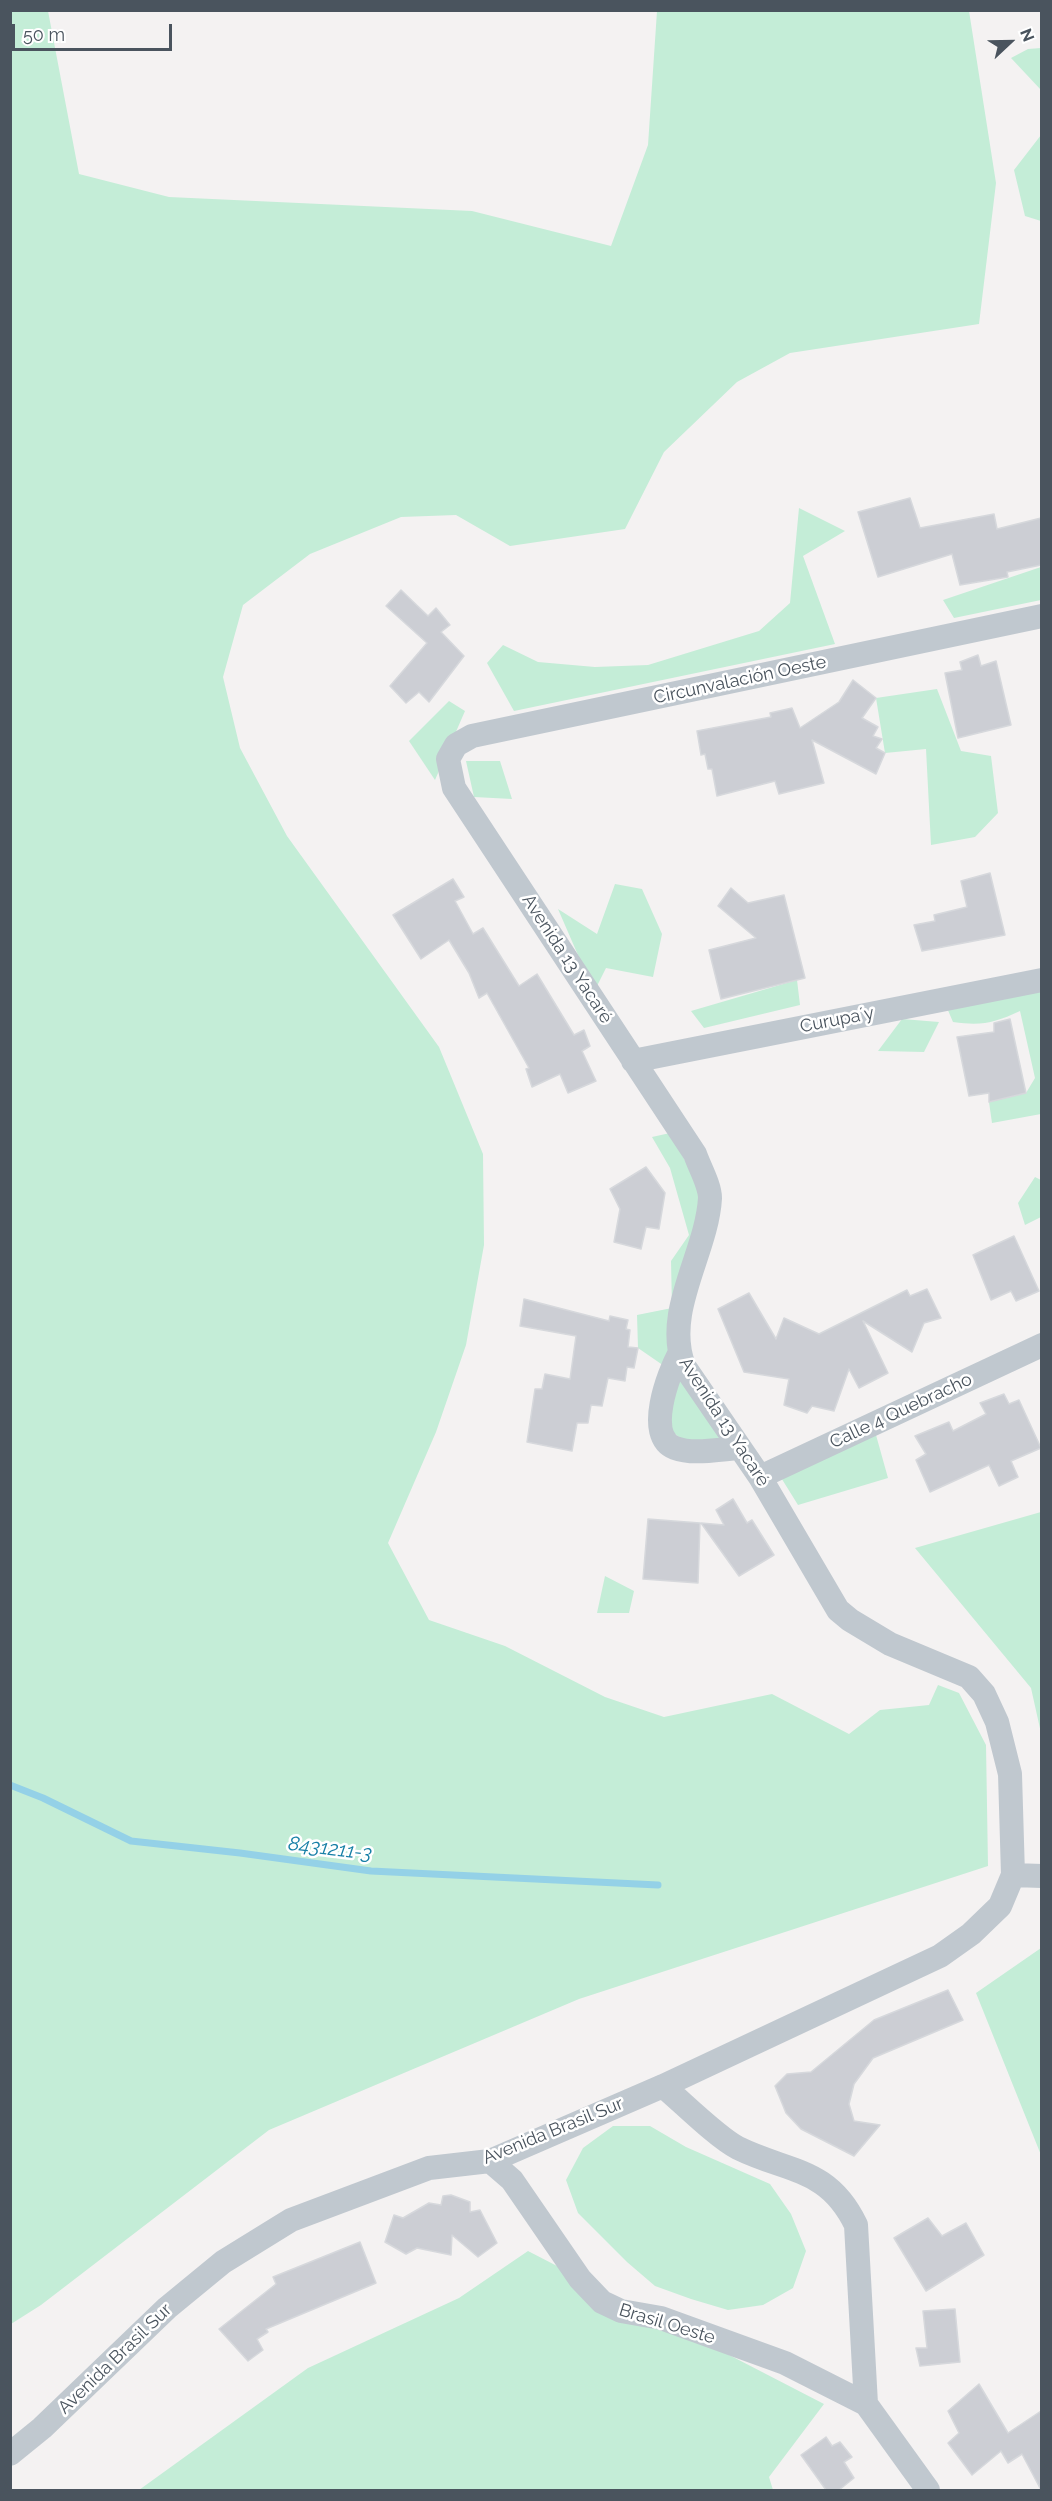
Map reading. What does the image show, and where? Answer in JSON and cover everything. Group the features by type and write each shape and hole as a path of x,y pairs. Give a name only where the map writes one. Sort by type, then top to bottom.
{"street":[{"name":"Circunvalación Oeste","path":"448,759 456,745 472,736 1041,616"},
{"name":"Avenida 13 Yacaré","path":"448,759 454,788 695,1154 710,1196 679,1320 679,1353 684,1366 760,1477 838,1610 850,1620 890,1644 969,1677 984,1694 997,1722 1010,1774 1013,1875"},
{"name":"Curupa´y","path":"633,1061 1041,980"},
{"name":"Calle 4 Quebracho","path":"760,1477 1041,1345"},
{"path":"679,1353 670,1371 660,1416 660,1431 664,1439 670,1445 687,1450 740,1448"},
{"path":"1013,1875 1041,1876"},
{"name":"Avenida Brasil Sur","path":"10,2454 42,2428 167,2308 223,2262 291,2220 429,2168 490,2161 663,2086 940,1956 970,1934 1000,1905 1013,1875"},
{"path":"663,2086 736,2147 804,2172 825,2184 846,2204 856,2225 866,2404"},
{"name":"Brasil Oeste","path":"490,2161 512,2180 579,2279 602,2302 621,2311 661,2318 785,2363 866,2404 928,2490"}],"green space":[{"path":"11,10 48,11 79,174 169,197 472,211 611,246 648,145 657,11 969,11 996,183 979,324 790,353 737,382 664,452 625,529 510,546 456,515 401,517 310,554 243,605 223,677 240,748 287,836 439,1047 483,1154 484,1245 466,1345 436,1432 388,1543 429,1620 505,1646 605,1697 664,1717 772,1694 849,1734 880,1710 929,1705 938,1685 959,1693 986,1745 988,1866 579,1999 269,2130 41,2305 11,2324"},
{"path":"1042,48 1041,90 1011,58 1028,49"},
{"path":"1041,135 1041,221 1025,216 1014,170"},
{"path":"799,508 845,531 803,556 835,644 514,711 487,663 503,645 538,662 595,667 648,665 759,631 790,603"},
{"path":"1041,567 1041,600 954,618 943,600"},
{"path":"937,689 961,751 991,756 998,813 975,837 931,845 926,749 885,753 876,698"},
{"path":"449,701 465,711 435,780 409,741"},
{"path":"466,761 500,761 512,799 474,797"},
{"path":"615,884 642,889 662,934 653,977 606,968 594,992 558,909 597,934"},
{"path":"1041,978 1041,1114 992,1123 989,1102 1026,1093 1035,1078 1020,1011 995,1021 972,1024 953,1022 947,1008"},
{"path":"797,980 800,1005 704,1028 691,1011"},
{"path":"902,1019 939,1022 924,1052 878,1051"},
{"path":"670,1133 694,1177 701,1201 671,1341 719,1437 712,1461 660,1423 667,1368 638,1348 637,1315 672,1308 671,1261 689,1235 670,1168 652,1137"},
{"path":"1035,1177 1041,1180 1041,1217 1025,1225 1018,1203"},
{"path":"876,1435 888,1478 798,1505 780,1476"},
{"path":"1042,1512 1041,1733 1031,1688 915,1548"},
{"path":"605,1576 634,1591 629,1613 597,1613"},
{"path":"1041,1948 1041,2155 976,1993"},
{"path":"613,2126 650,2126 686,2147 770,2184 791,2214 806,2251 793,2288 763,2305 728,2310 655,2286 627,2262 578,2213 566,2180 583,2148"},
{"path":"528,2251 824,2404 769,2477 773,2490 139,2490 308,2368 459,2298"}],"building":[{"path":"910,498 920,528 994,514 997,529 1041,518 1041,565 1007,572 1008,577 960,585 952,554 878,577 858,512"},
{"path":"401,590 428,616 436,608 450,625 441,632 464,656 429,702 419,692 406,703 390,686 427,643 386,606"},
{"path":"978,655 981,666 996,661 1011,725 958,738 945,673 962,670 960,662"},
{"path":"853,680 876,698 862,718 878,727 873,736 882,739 876,748 885,753 876,774 812,740 824,783 779,794 775,781 717,796 712,769 708,769 705,754 701,755 697,731 771,717 770,713 792,708 800,728 839,702"},
{"path":"990,873 1005,935 922,951 914,925 935,921 934,915 967,907 961,881"},
{"path":"453,879 464,897 455,901 473,934 483,928 519,986 537,974 574,1035 584,1030 590,1046 582,1051 596,1081 568,1093 560,1074 532,1087 526,1069 529,1068 487,993 479,998 469,973 449,940 421,959 393,915"},
{"path":"731,888 748,903 784,895 805,978 721,999 709,950 756,938 718,906"},
{"path":"1010,1019 1026,1093 989,1102 989,1093 969,1096 957,1037 994,1032 994,1023"},
{"path":"646,1167 665,1193 659,1229 646,1227 641,1249 614,1242 620,1209 610,1189"},
{"path":"1014,1236 1039,1291 1016,1301 1011,1291 991,1300 973,1255"},
{"path":"927,1289 941,1318 924,1323 912,1352 863,1321 888,1373 859,1388 849,1369 834,1411 812,1406 807,1413 784,1405 789,1379 744,1372 718,1309 749,1293 776,1339 784,1318 819,1334 907,1290 910,1296"},
{"path":"524,1299 609,1321 610,1316 628,1320 626,1329 630,1330 628,1347 638,1348 634,1368 627,1367 625,1381 608,1378 602,1406 591,1405 588,1423 577,1423 572,1451 527,1442 535,1389 542,1389 545,1374 570,1379 576,1336 520,1326"},
{"path":"1004,1394 1009,1404 1019,1400 1041,1448 1011,1461 1018,1477 999,1486 989,1465 930,1492 916,1460 926,1454 915,1436 949,1422 953,1431 986,1414 980,1403"},
{"path":"733,1499 747,1523 752,1520 774,1555 739,1576 701,1523 724,1525 716,1510"},
{"path":"648,1519 700,1523 698,1583 643,1579"},
{"path":"948,1990 963,2020 873,2058 854,2084 849,2104 854,2121 880,2125 854,2156 801,2129 786,2113 775,2086 787,2074 811,2072 874,2020"},
{"path":"451,2195 470,2202 470,2212 480,2210 497,2243 478,2257 452,2235 451,2255 417,2248 406,2254 385,2242 394,2215 403,2218 429,2203 441,2205 443,2196"},
{"path":"928,2218 942,2236 966,2223 984,2255 926,2291 894,2238"},
{"path":"360,2242 376,2283 266,2329 268,2332 257,2339 263,2350 248,2361 219,2329 276,2284 273,2277"},
{"path":"955,2309 960,2362 920,2366 916,2348 927,2348 923,2311"},
{"path":"979,2384 1008,2433 1041,2411 1041,2490 1022,2454 1008,2463 1001,2451 972,2475 948,2443 959,2433 948,2411"},
{"path":"826,2437 832,2446 840,2442 852,2457 844,2462 854,2478 839,2490 826,2490 801,2455"}],"waterway":[{"name":"8431211-3","path":"10,1785 43,1798 131,1841 371,1871 658,1885"}]}
